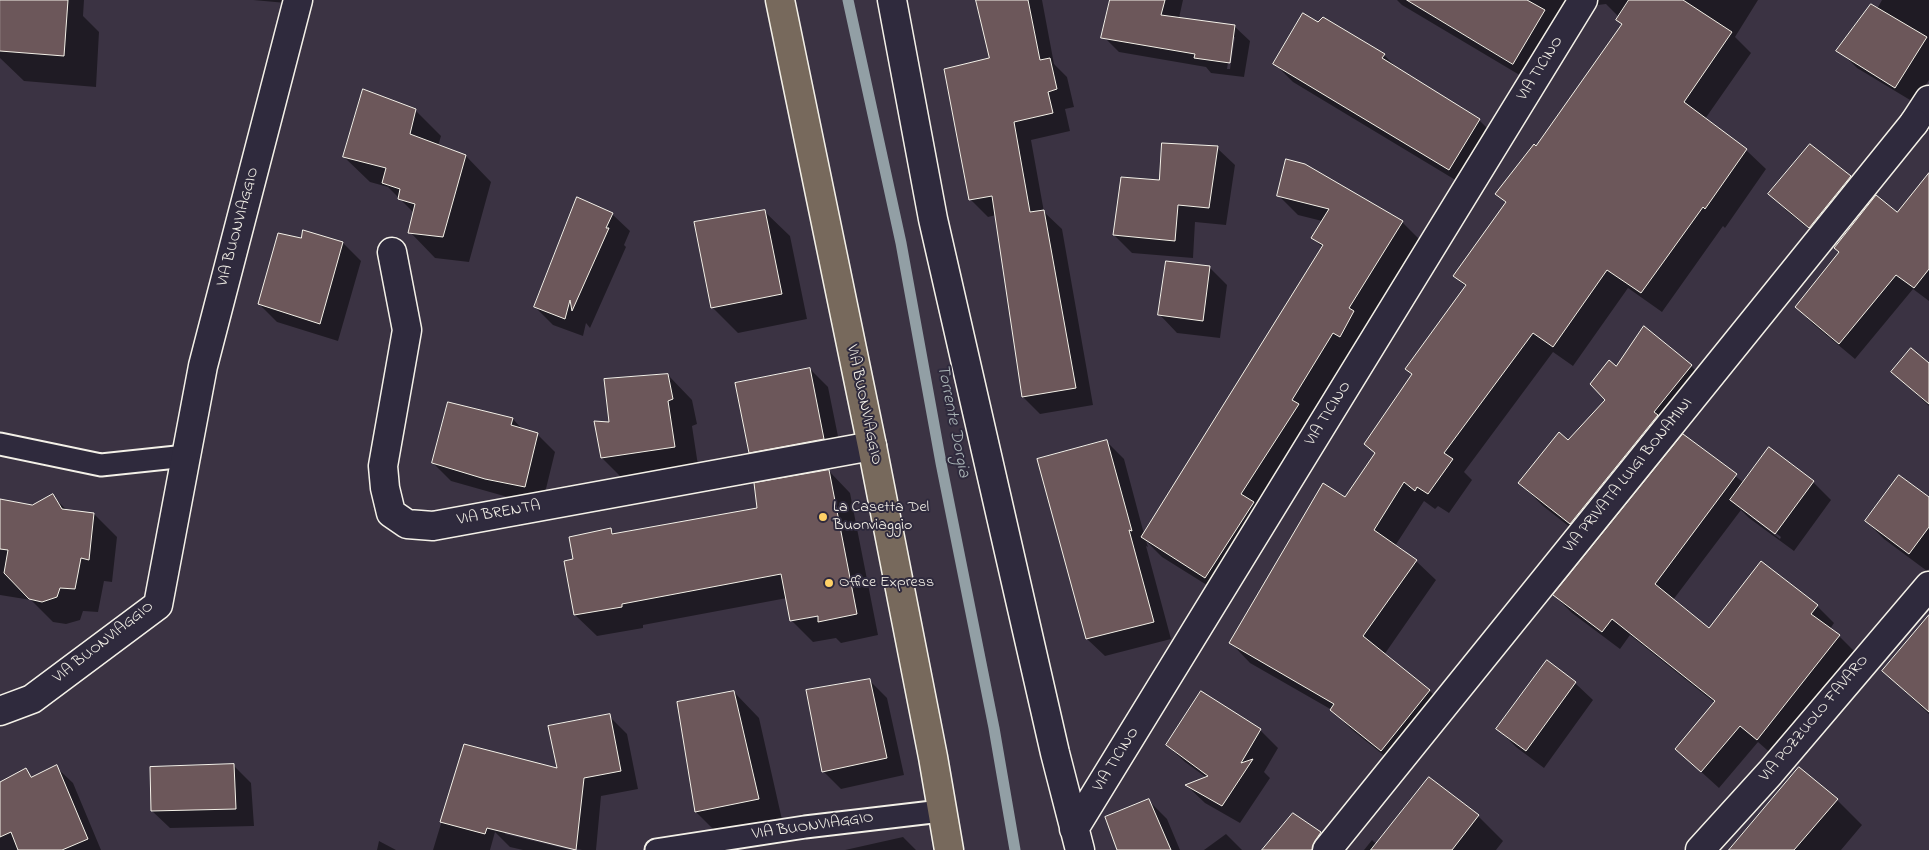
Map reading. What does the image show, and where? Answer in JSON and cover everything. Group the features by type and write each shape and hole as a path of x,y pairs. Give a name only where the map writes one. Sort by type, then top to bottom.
{"main road":[{"name":"VIA BUONVIAGGIO","path":"780,0 872,446 933,757 949,850"}],"street":[{"name":"VIA BUONVIAGGIO","path":"0,711 32,698 158,605 203,366 298,0"},
{"path":"892,0 935,229 1055,753 1077,840"},
{"name":"VIA TICINO","path":"1077,840 1581,1"},
{"name":"VIA PRIVATA LUIGI BONAMINI","path":"1326,850 1914,123 1929,100"},
{"name":"VIA BRENTA","path":"392,252 407,330 383,466 385,488 391,513 406,524 433,526 872,446"},
{"name":"VIA POZZUOLO FAVARO","path":"1700,850 1770,773 1929,586"}],"lane":[{"path":"0,444 101,465 186,456"},
{"name":"VIA BUONVIAGGIO","path":"656,850 805,827 941,811"}],"building":[{"path":"0,0 68,0 64,56 0,51"},
{"path":"976,0 1028,0 1040,60 1050,58 1057,89 1048,92 1053,113 1014,122 1030,212 1044,210 1076,388 1022,397 992,196 969,200 944,69 989,58"},
{"path":"1110,0 1165,0 1161,15 1235,25 1230,63 1194,58 1195,54 1101,38"},
{"path":"1407,0 1527,0 1545,10 1513,64"},
{"path":"1629,0 1683,0 1732,32 1684,102 1747,149 1705,209 1703,207 1641,293 1607,270 1553,347 1533,333 1444,453 1453,459 1428,494 1417,487 1415,491 1404,482 1374,530 1417,560 1363,636 1430,690 1381,751 1330,710 1334,704 1229,643 1323,483 1345,497 1375,453 1364,444 1412,374 1405,369 1466,285 1453,276 1506,202 1495,194 1534,144 1536,146 1622,24 1616,20"},
{"path":"1871,4 1927,37 1895,88 1836,51"},
{"path":"1303,13 1318,22 1323,17 1385,54 1382,58 1480,119 1449,170 1273,64"},
{"path":"363,89 416,109 410,134 466,155 443,237 408,233 415,204 398,199 400,189 382,183 386,168 343,157"},
{"path":"1162,143 1218,146 1209,208 1178,205 1175,241 1113,235 1121,177 1159,180"},
{"path":"1810,144 1851,176 1809,228 1768,194"},
{"path":"1286,159 1305,164 1403,221 1349,308 1354,311 1340,337 1333,333 1292,400 1299,404 1241,494 1254,502 1205,578 1141,537 1323,245 1311,238 1329,209 1277,196"},
{"path":"1929,173 1929,269 1914,288 1896,275 1839,344 1795,307 1839,252 1834,248 1876,195 1897,212"},
{"path":"577,197 613,213 606,228 609,228 572,311 570,300 565,319 534,307"},
{"path":"765,210 782,294 711,308 694,222"},
{"path":"303,230 343,242 320,324 258,304 278,233 301,238"},
{"path":"1166,261 1210,266 1203,321 1158,315"},
{"path":"1644,326 1692,365 1654,412 1658,415 1570,524 1518,483 1559,432 1568,440 1605,400 1590,384 1609,360 1616,366"},
{"path":"1911,348 1929,363 1929,404 1891,372"},
{"path":"810,368 824,439 749,453 735,383"},
{"path":"668,374 673,399 668,401 675,447 601,458 594,421 609,422 604,379"},
{"path":"448,402 513,418 511,425 538,433 525,487 485,479 432,463"},
{"path":"1683,434 1737,474 1655,584 1709,628 1761,561 1818,605 1811,614 1840,635 1757,740 1740,726 1701,772 1675,749 1715,701 1612,619 1602,632 1553,595"},
{"path":"1107,440 1154,622 1086,639 1037,459"},
{"path":"1769,447 1814,481 1775,534 1730,500"},
{"path":"829,470 857,614 818,622 818,616 790,621 781,574 574,615 564,561 573,559 569,537 611,528 612,534 757,508 754,483"},
{"path":"1899,475 1929,497 1929,527 1909,554 1865,521"},
{"path":"53,494 62,509 94,513 89,560 81,558 75,589 60,588 57,597 42,602 29,599 4,573 8,550 0,549 0,499 32,505"},
{"path":"1929,615 1929,712 1882,671"},
{"path":"1547,660 1576,682 1526,751 1496,729"},
{"path":"870,679 887,758 822,772 806,690"},
{"path":"734,691 759,799 695,812 677,702"},
{"path":"1201,691 1261,729 1241,763 1253,759 1222,806 1185,785 1208,776 1166,745"},
{"path":"610,714 621,771 584,778 576,850 487,828 485,834 440,822 464,744 557,768 548,726"},
{"path":"234,764 236,809 151,811 150,767"},
{"path":"57,765 88,839 62,850 18,850 11,832 0,837 0,782 26,768 31,777"},
{"path":"1799,767 1838,799 1794,850 1729,850"},
{"path":"1429,777 1479,815 1452,850 1371,850"},
{"path":"1149,799 1171,850 1117,850 1105,817"},
{"path":"1293,813 1321,832 1312,850 1262,850"}],"waterway":[{"name":"Torrente Dorgia","path":"848,0 901,243 941,463 994,728 1015,850"}],"place":[{"name":"La Casetta Del Buonviaggio","path":"823,517"},
{"name":"Office Express","path":"829,583"}]}
